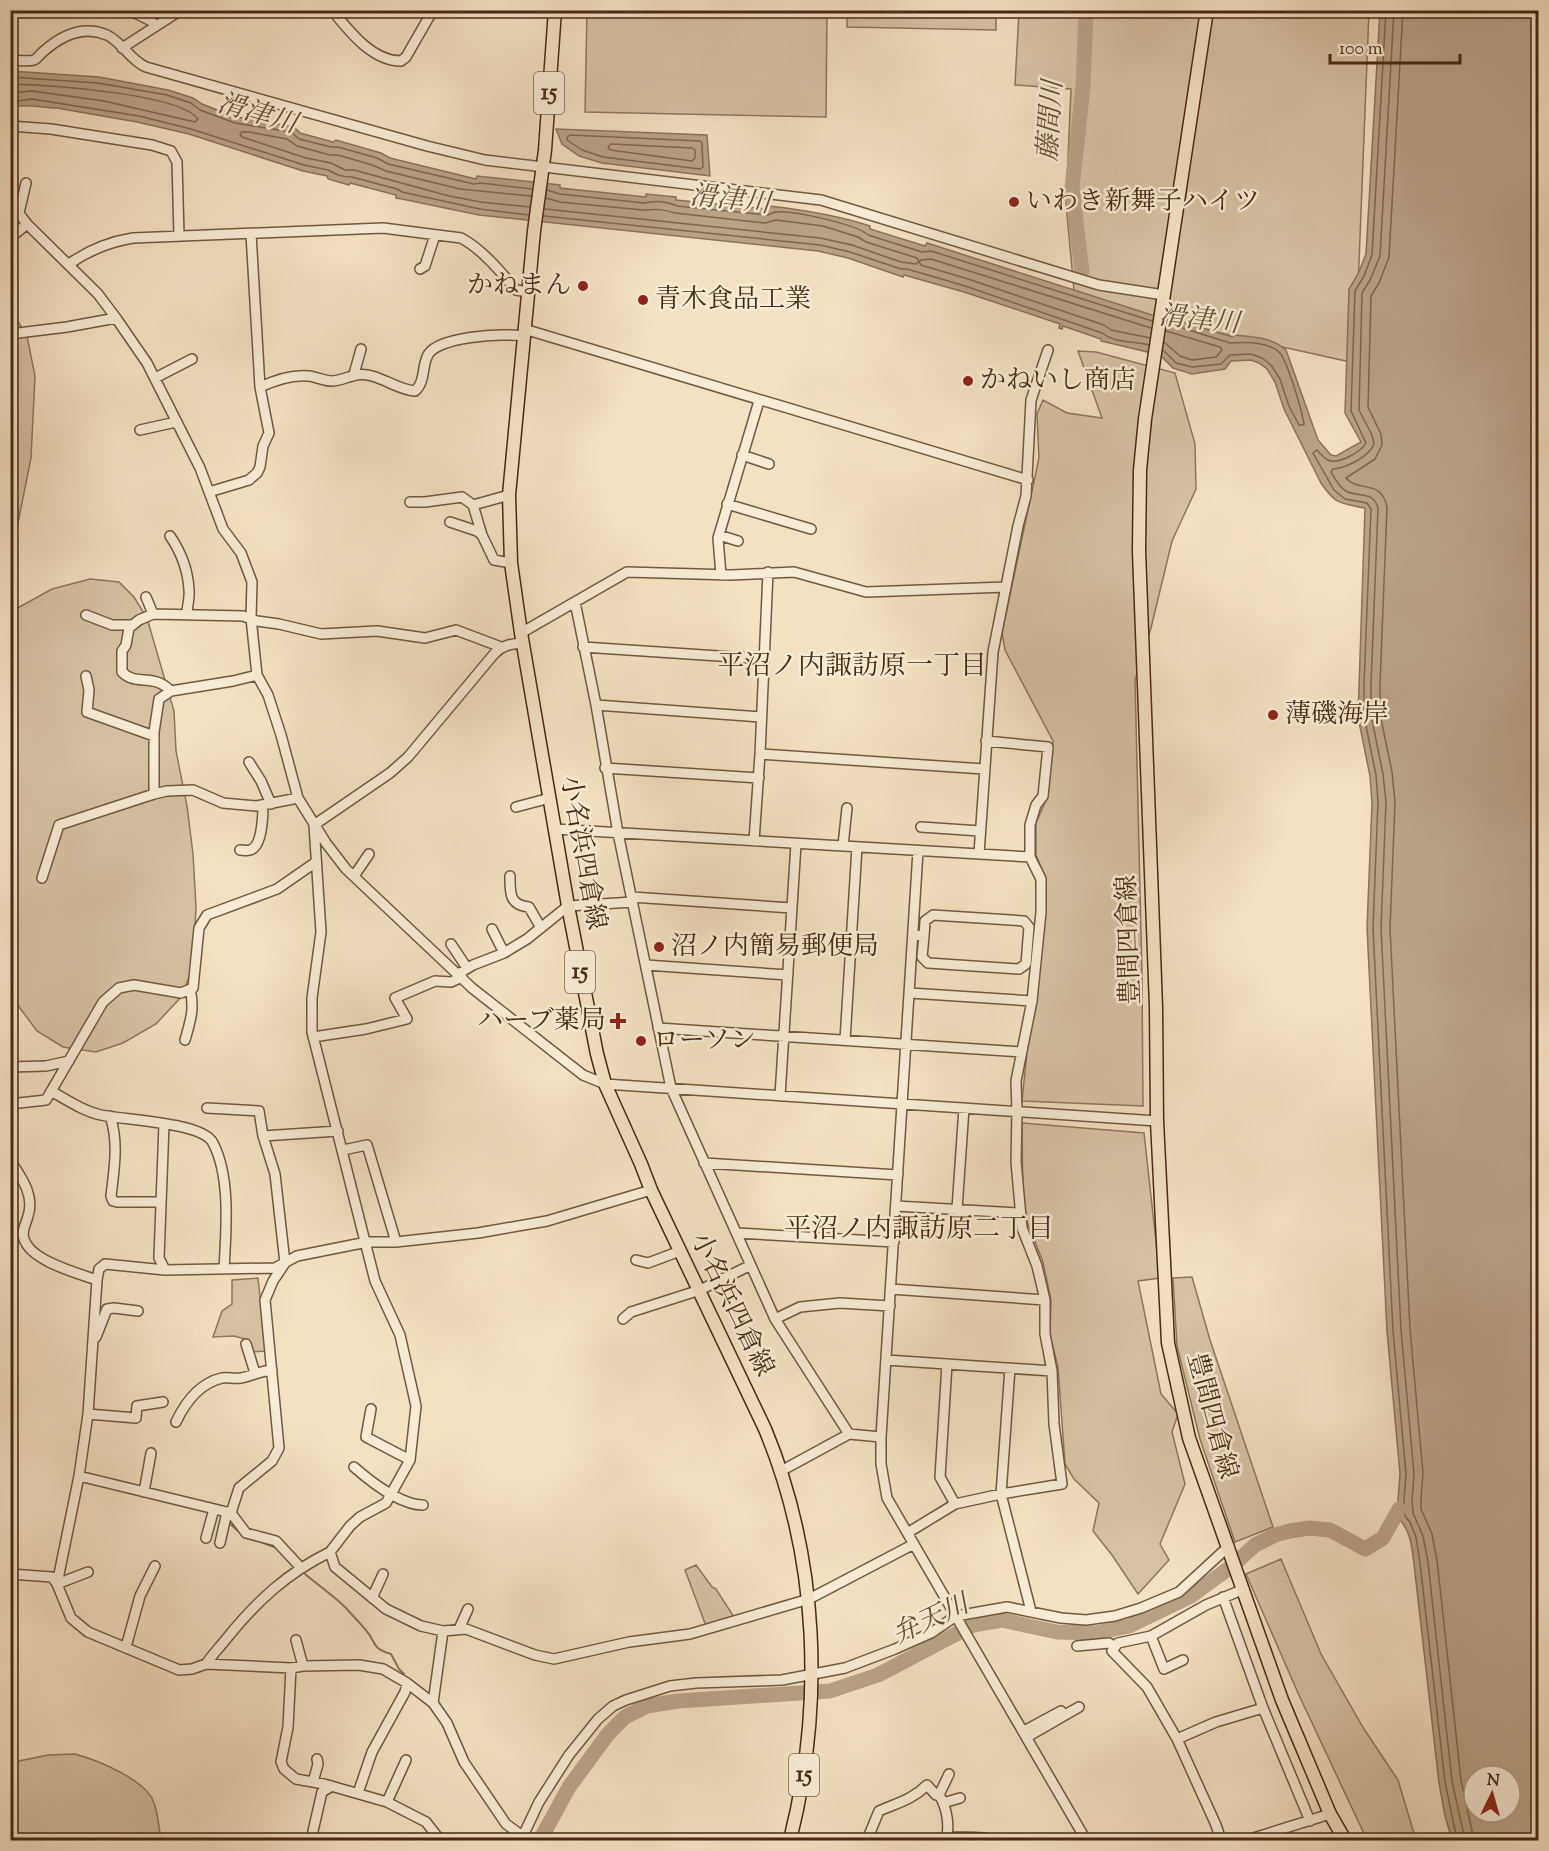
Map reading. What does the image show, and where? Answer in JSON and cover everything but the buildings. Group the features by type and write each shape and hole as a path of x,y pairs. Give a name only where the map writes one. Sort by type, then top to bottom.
{"main road":[{"name":"小名浜四倉線","path":"555,10 542,172 534,227 509,495 511,563 568,906 585,999 605,1084 651,1190 765,1429 792,1508 809,1599 812,1700 809,1745 801,1797 790,1840"},
{"name":"豊間四倉線","path":"1207,10 1141,462 1139,551 1156,1007 1157,1121 1168,1343 1189,1438 1282,1700 1330,1814 1345,1840"}],"street":[{"path":"10,13 14,10"},
{"path":"122,48 181,10"},
{"path":"336,12 345,28 371,50 395,61 401,61 406,57 433,10"},
{"path":"131,11 156,26"},
{"path":"10,60 33,60 59,40 77,31 92,31 116,41 136,62 146,67 427,146 542,172 821,200 1099,285 1164,295"},
{"path":"10,126 51,129 171,151 177,162 179,236"},
{"path":"19,213 26,183"},
{"path":"10,202 27,224 98,294 147,363 209,492 223,529 241,553 252,582 250,618 257,675 268,694 282,735 298,798 314,825 354,876 460,975 583,1075 605,1084 1157,1121"},
{"path":"10,238 27,224"},
{"path":"69,264 85,253 108,243 133,238 383,228 461,238 470,243 516,290 528,292"},
{"path":"209,492 249,480 257,473 263,446 269,433 260,387 251,234"},
{"path":"420,270 425,266 435,235"},
{"path":"10,334 116,318"},
{"path":"260,387 276,379 307,376 329,381 347,378 354,374 371,376 415,392 420,387 427,355 434,347 492,335 524,332 1028,480"},
{"path":"354,374 361,349"},
{"path":"979,854 993,652 1028,480 1031,400 1048,350"},
{"path":"154,378 192,359"},
{"path":"721,574 719,535 759,401"},
{"path":"140,430 176,422"},
{"path":"742,455 769,465"},
{"path":"473,505 509,495"},
{"path":"410,502 462,497 473,505 482,535 494,560 511,563"},
{"path":"727,504 811,529"},
{"path":"450,522 465,525 482,535"},
{"path":"719,535 738,541"},
{"path":"170,536 179,550 187,574 190,591 187,614"},
{"path":"314,825 390,773 408,757 501,647 522,638 627,572 721,574 794,572 866,592 1006,587"},
{"path":"754,841 768,572"},
{"path":"146,597 150,612 153,614"},
{"path":"575,603 596,705 605,768 671,1088 737,1233 749,1266 775,1319 849,1434"},
{"path":"171,691 162,682 129,679 122,672 122,651 126,645 129,628 153,614 243,615 321,634 376,631 425,638 456,630 501,647"},
{"path":"86,615 112,625 132,625"},
{"path":"583,647 765,659"},
{"path":"154,794 153,736 159,699 171,691 257,675"},
{"path":"86,676 89,690 87,712 153,736"},
{"path":"596,705 761,717"},
{"path":"909,1532 955,1504 1062,1484 1054,1424 1052,1371 1045,1334 1045,1300 1037,1266 1022,1228 1016,1162 1016,1081 1032,1001 1041,912 1041,879 1030,857 1030,825 1036,805 1043,796 1048,747 986,741"},
{"path":"760,754 984,769"},
{"path":"240,850 250,850 256,845 267,804 261,781 249,762"},
{"path":"605,768 759,778"},
{"path":"42,878 59,825 154,794 187,790 223,803 267,804 298,798"},
{"path":"516,807 550,798"},
{"path":"843,846 847,808"},
{"path":"206,1664 213,1653 260,1601 286,1577 330,1552 360,1517 386,1503 410,1460 416,1406 414,1389 400,1335 375,1281 367,1242 313,1036 312,998 321,932 314,825"},
{"path":"921,827 980,831"},
{"path":"555,829 1030,857"},
{"path":"780,1096 796,844"},
{"path":"845,1040 857,847"},
{"path":"918,851 919,935 922,957 928,963 1019,969 1026,964 1029,927 1024,921 933,915 926,921 919,935 910,993 881,1464 887,1498 909,1532 1086,1840"},
{"path":"354,876 369,854"},
{"path":"10,1104 46,1100 103,1002 119,988 135,985 181,993 193,988 199,928 207,915 277,889 316,862"},
{"path":"510,876 514,903 528,907 541,928"},
{"path":"313,1036 366,1029 407,1019 395,998 435,981 451,982 467,968 504,953 568,906 633,900 792,908"},
{"path":"492,929 504,953"},
{"path":"451,944 467,968"},
{"path":"646,965 788,975"},
{"path":"185,1040 192,1018 193,999 190,989"},
{"path":"910,993 1032,1001"},
{"path":"658,1028 1021,1052"},
{"path":"10,1067 45,1066 69,1061"},
{"path":"51,1091 85,1110 180,1126 208,1137 213,1142 223,1174 224,1269"},
{"path":"207,1108 259,1111 263,1136 275,1174 285,1263 273,1281 266,1300 279,1448 272,1461 239,1488 220,1543"},
{"path":"957,1209 964,1108"},
{"path":"110,1116 116,1154 112,1200 161,1202"},
{"path":"164,1124 159,1258 165,1270"},
{"path":"263,1136 338,1131"},
{"path":"343,1150 367,1145 396,1242"},
{"path":"10,1160 26,1185 29,1196 30,1208 24,1226 24,1240 45,1260 96,1280"},
{"path":"704,1163 898,1175"},
{"path":"57,1584 79,1476 88,1414 96,1280 99,1269 105,1264 165,1270 275,1268 297,1256 367,1242 396,1242 478,1233 547,1221 651,1190"},
{"path":"896,1206 1020,1213"},
{"path":"737,1233 894,1242"},
{"path":"636,1260 648,1263 680,1251"},
{"path":"623,1319 635,1310 700,1290 749,1266"},
{"path":"891,1289 1045,1300"},
{"path":"775,1319 800,1307 840,1303 890,1306"},
{"path":"92,1340 95,1338 107,1309 138,1311"},
{"path":"246,1344 255,1373"},
{"path":"886,1360 1052,1371"},
{"path":"946,1364 940,1477 955,1504"},
{"path":"1010,1368 1001,1494 1031,1611"},
{"path":"176,1422 187,1402 197,1391 223,1378 241,1378 272,1370"},
{"path":"88,1414 136,1418 137,1406 163,1402"},
{"path":"371,1409 366,1437 410,1460"},
{"path":"781,1471 849,1434 881,1437"},
{"path":"144,1492 151,1453"},
{"path":"354,1467 372,1483 392,1493 400,1500 423,1505"},
{"path":"79,1476 229,1513 246,1533 276,1541 301,1568"},
{"path":"206,1539 214,1509"},
{"path":"330,1552 335,1567 386,1610 421,1626 443,1631 466,1629 535,1655 555,1659 629,1642 690,1635 809,1599 914,1544"},
{"path":"10,1574 52,1577 70,1617 77,1624 88,1632 179,1670 192,1670 206,1664 291,1668 359,1665 383,1669 407,1683 432,1703 447,1723 464,1762 506,1824 523,1839 539,1802 569,1755 598,1719 613,1706 670,1686 812,1677 845,1668 895,1649 931,1633 956,1616 1007,1607 1061,1618 1086,1620 1115,1616 1179,1592 1230,1551"},
{"path":"126,1647 140,1596 155,1566"},
{"path":"57,1584 88,1572"},
{"path":"372,1598 383,1574"},
{"path":"1221,1840 1177,1738 1147,1687 1113,1651 1118,1642 1151,1636 1223,1597 1242,1583"},
{"path":"1223,1597 1263,1708 1310,1821"},
{"path":"459,1629 468,1609"},
{"path":"432,1703 443,1631"},
{"path":"1151,1636 1164,1669 1183,1660"},
{"path":"296,1640 303,1666"},
{"path":"1077,1646 1108,1643 1114,1646"},
{"path":"291,1668 288,1726 281,1762 284,1769 296,1779 332,1786 387,1802 426,1822 440,1840"},
{"path":"358,1793 372,1752 405,1692 407,1683"},
{"path":"1025,1734 1075,1706"},
{"path":"1177,1738 1216,1722 1263,1708"},
{"path":"313,1782 318,1764 316,1759"},
{"path":"387,1802 406,1760"},
{"path":"949,1774 941,1799 947,1839 988,1837 993,1840"},
{"path":"867,1840 879,1811 907,1801 927,1785 941,1799 960,1798"},
{"path":"314,1831 322,1792 332,1786"},
{"path":"1247,1840 1330,1814"}],"shaded area":[{"path":"587,11 827,11 826,117 585,112"},
{"path":"847,11 996,11 996,30 847,27"},
{"path":"1019,11 1369,11 1355,363 1075,301 1066,204 1071,89 1015,85"},
{"path":"11,310 27,336 35,376 31,458 14,543 11,573"},
{"path":"1078,351 1096,352 1175,373 1195,444 1196,489 1172,541 1151,628 1135,680 1143,1106 1022,1101 1045,876 1036,855 1036,823 1048,796 1053,741 1005,650 1002,633 1039,458 1037,414 1043,400 1067,413 1102,418"},
{"path":"90,579 119,582 134,597 147,618 174,711 176,751 187,806 193,854 196,907 193,966 182,996 156,1024 123,1043 96,1052 63,1047 37,1031 11,996 11,608 14,610 52,589"},
{"path":"1022,1123 1144,1133 1160,1278 1138,1281 1161,1394 1178,1414 1172,1432 1185,1484 1160,1544 1169,1560 1138,1594 1093,1531 1099,1503 1074,1479 1065,1464 1058,1367 1050,1335 1051,1300 1043,1262 1023,1212"},
{"path":"1192,1277 1210,1340 1273,1527 1235,1542 1200,1439 1177,1346 1173,1278"},
{"path":"258,1278 266,1351 252,1352 249,1340 234,1336 213,1337 222,1311 232,1304 232,1280"},
{"path":"1281,1559 1321,1654 1364,1729 1398,1780 1416,1840 1367,1840 1298,1693 1246,1574"},
{"path":"696,1565 716,1589 734,1617 706,1626 685,1570"},
{"path":"75,1754 108,1766 142,1786 154,1803 161,1840 11,1840 11,1772 19,1761 48,1755"}],"water":[{"path":"1380,11 1538,11 1538,1840 1452,1840 1445,1816 1439,1783 1412,1552 1408,1534 1399,1519 1400,1474 1387,1331 1367,928 1372,803 1370,776 1358,717 1365,508 1339,502 1321,483 1267,369 1251,360 1231,361 1225,369 1192,374 1173,368 1160,355 1101,341 1101,339 1063,326 1062,329 1059,328 1060,324 964,292 904,275 903,277 848,258 818,251 479,215 396,198 396,195 328,179 327,176 303,171 189,134 137,122 57,108 11,107 11,71 99,77 168,90 237,117 294,127 300,133 333,142 336,140 381,153 390,158 476,179 477,176 560,185 560,188 646,197 646,194 676,197 676,200 767,209 769,206 833,216 858,222 870,226 870,229 925,246 927,243 1152,315 1174,319 1232,337 1234,335 1268,340 1286,350 1318,440 1331,455 1336,456 1361,442 1345,413 1349,289 1366,254"},
{"path":"556,129 707,135 710,176 602,163 579,156 562,144"}],"waterway":[{"name":"藤間川","path":"1082,271 1072,188 1083,87 1086,10"},
{"name":"弁天川","path":"540,1840 569,1787 608,1734 625,1717 647,1706 678,1701 830,1691 878,1675 973,1625 1002,1620 1057,1632 1096,1633 1129,1626 1191,1596 1232,1566 1255,1545 1275,1535 1309,1528 1330,1530 1365,1549 1383,1538 1399,1509"},
{"path":"230,1524 244,1536"},
{"path":"252,1539 277,1548"},
{"path":"305,1574 346,1608 369,1634 377,1647 391,1654 404,1674"}],"place":[{"name":"いわき新舞子ハイツ","path":"1014,202"},
{"name":"かねまん","path":"583,286"},
{"name":"青木食品工業","path":"643,300"},
{"name":"かねいし商店","path":"968,381"},
{"name":"薄磯海岸","path":"1273,715"},
{"name":"沼ノ内簡易郵便局","path":"659,947"},
{"name":"ハーブ薬局","path":"618,1021"},
{"name":"ローソン","path":"641,1041"}],"district":[{"name":"平沼ノ内諏訪原一丁目","path":"852,667"},
{"name":"平沼ノ内諏訪原二丁目","path":"919,1230"}],"water label":[{"name":"滑津川","path":"257,115"},
{"name":"滑津川","path":"730,201"},
{"name":"滑津川","path":"1199,321"}]}
